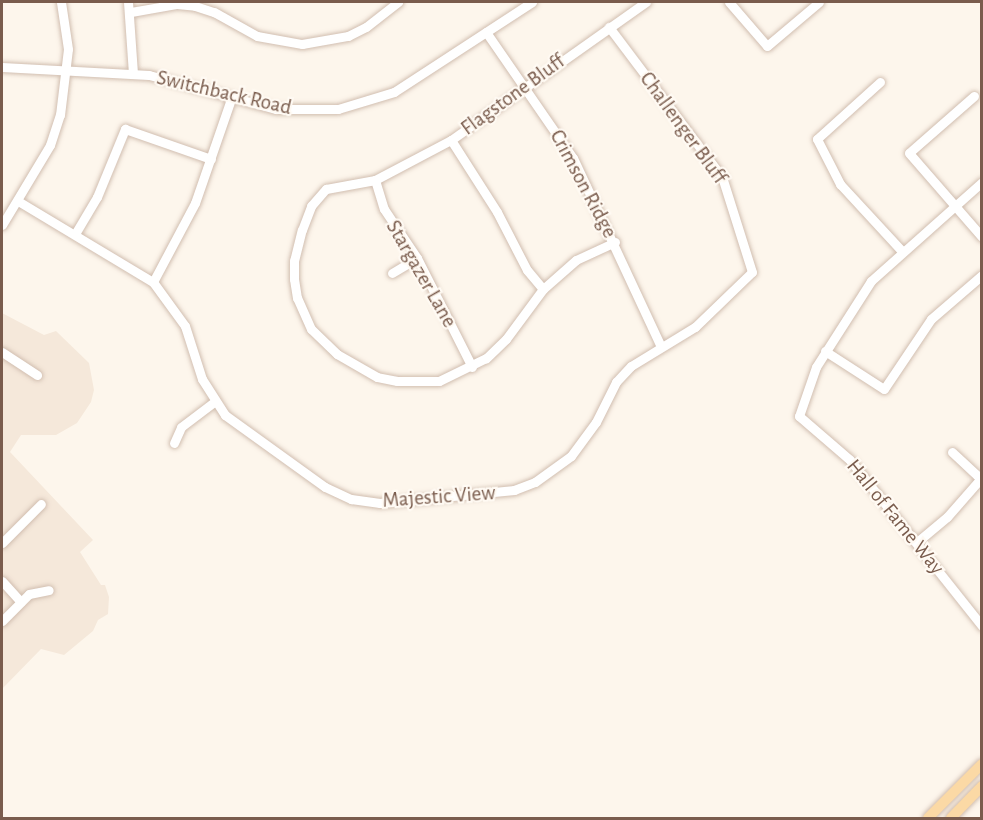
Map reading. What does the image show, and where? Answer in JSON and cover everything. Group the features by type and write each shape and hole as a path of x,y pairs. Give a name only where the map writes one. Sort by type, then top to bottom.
{"main road":[{"path":"928,819 981,764"},
{"path":"951,819 981,786"}],"street":[{"path":"2,225 50,145 60,115 68,49 61,2"},
{"path":"128,2 131,12 133,73"},
{"path":"131,12 177,4 195,6 214,12 257,36 302,44 348,36 366,27 398,2"},
{"name":"Switchback Road","path":"2,67 133,73 177,80 231,99 276,109 311,111 363,103 404,86 532,2"},
{"name":"Flagstone Bluff","path":"615,242 576,260 543,289 506,339 472,367 439,381 397,381 377,377 321,341 303,314 297,298 294,261 311,206 326,189 375,180 451,140 646,2"},
{"path":"729,2 767,46 819,2"},
{"name":"Challenger Bluff","path":"609,27 722,177 752,272"},
{"name":"Crimson Ridge","path":"486,32 573,158 615,242 661,347"},
{"path":"880,82 817,139 840,184 901,250"},
{"path":"974,96 909,153 981,237"},
{"path":"153,282 195,203 231,99"},
{"path":"75,234 107,176 125,129 211,159"},
{"path":"451,140 497,212 527,270 543,289"},
{"name":"Stargazer Lane","path":"375,180 393,225 417,258 472,367"},
{"path":"981,182 901,250 871,280 825,351 884,389 931,319 981,275"},
{"name":"Majestic View","path":"18,201 153,282 185,326 202,379 214,402 238,428 288,457 325,487 351,499 380,503 491,495 535,482 556,469 584,441 616,382 631,366 695,327 752,272"},
{"path":"392,273 417,258"},
{"name":"Hall of Fame Way","path":"825,351 799,416 850,460 981,626"},
{"path":"2,352 37,375"},
{"path":"174,443 181,427 214,402"},
{"path":"917,542 947,517 981,477 952,452"},
{"path":"2,543 42,504"},
{"path":"2,581 21,602"},
{"path":"2,621 29,594 49,590"}],"shaded area":[{"path":"2,313 44,335 56,331 89,363 94,390 91,402 77,423 56,435 21,435 10,452 93,540 80,552 101,585 105,585 109,597 108,614 98,620 93,631 64,655 41,649 2,689"}]}
